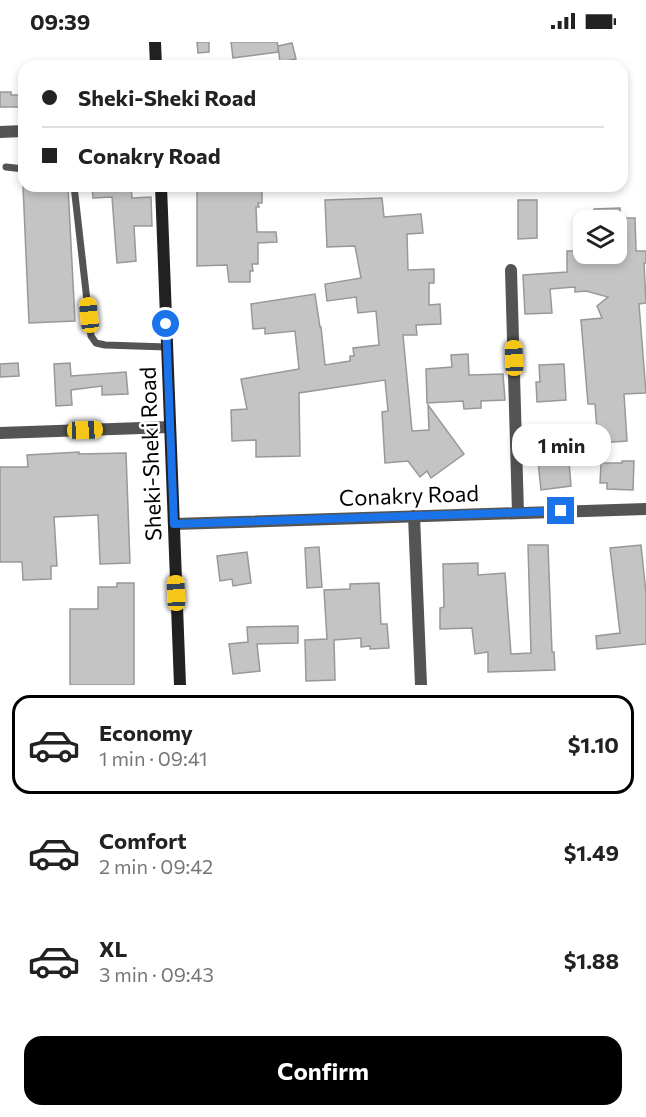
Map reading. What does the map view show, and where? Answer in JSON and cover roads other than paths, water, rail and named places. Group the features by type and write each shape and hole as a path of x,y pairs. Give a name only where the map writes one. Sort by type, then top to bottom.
{"street":[{"path":"155,42 156,60"},
{"path":"0,132 18,131"},
{"name":"Sheki-Sheki Road","path":"161,192 180,685"},
{"path":"511,270 518,513"},
{"path":"0,433 170,427"},
{"name":"Conakry Road","path":"174,524 646,508"},
{"path":"414,516 421,685"}],"lane":[{"path":"6,167 18,169"},
{"path":"75,192 91,336 96,343 105,345 167,347"}]}
